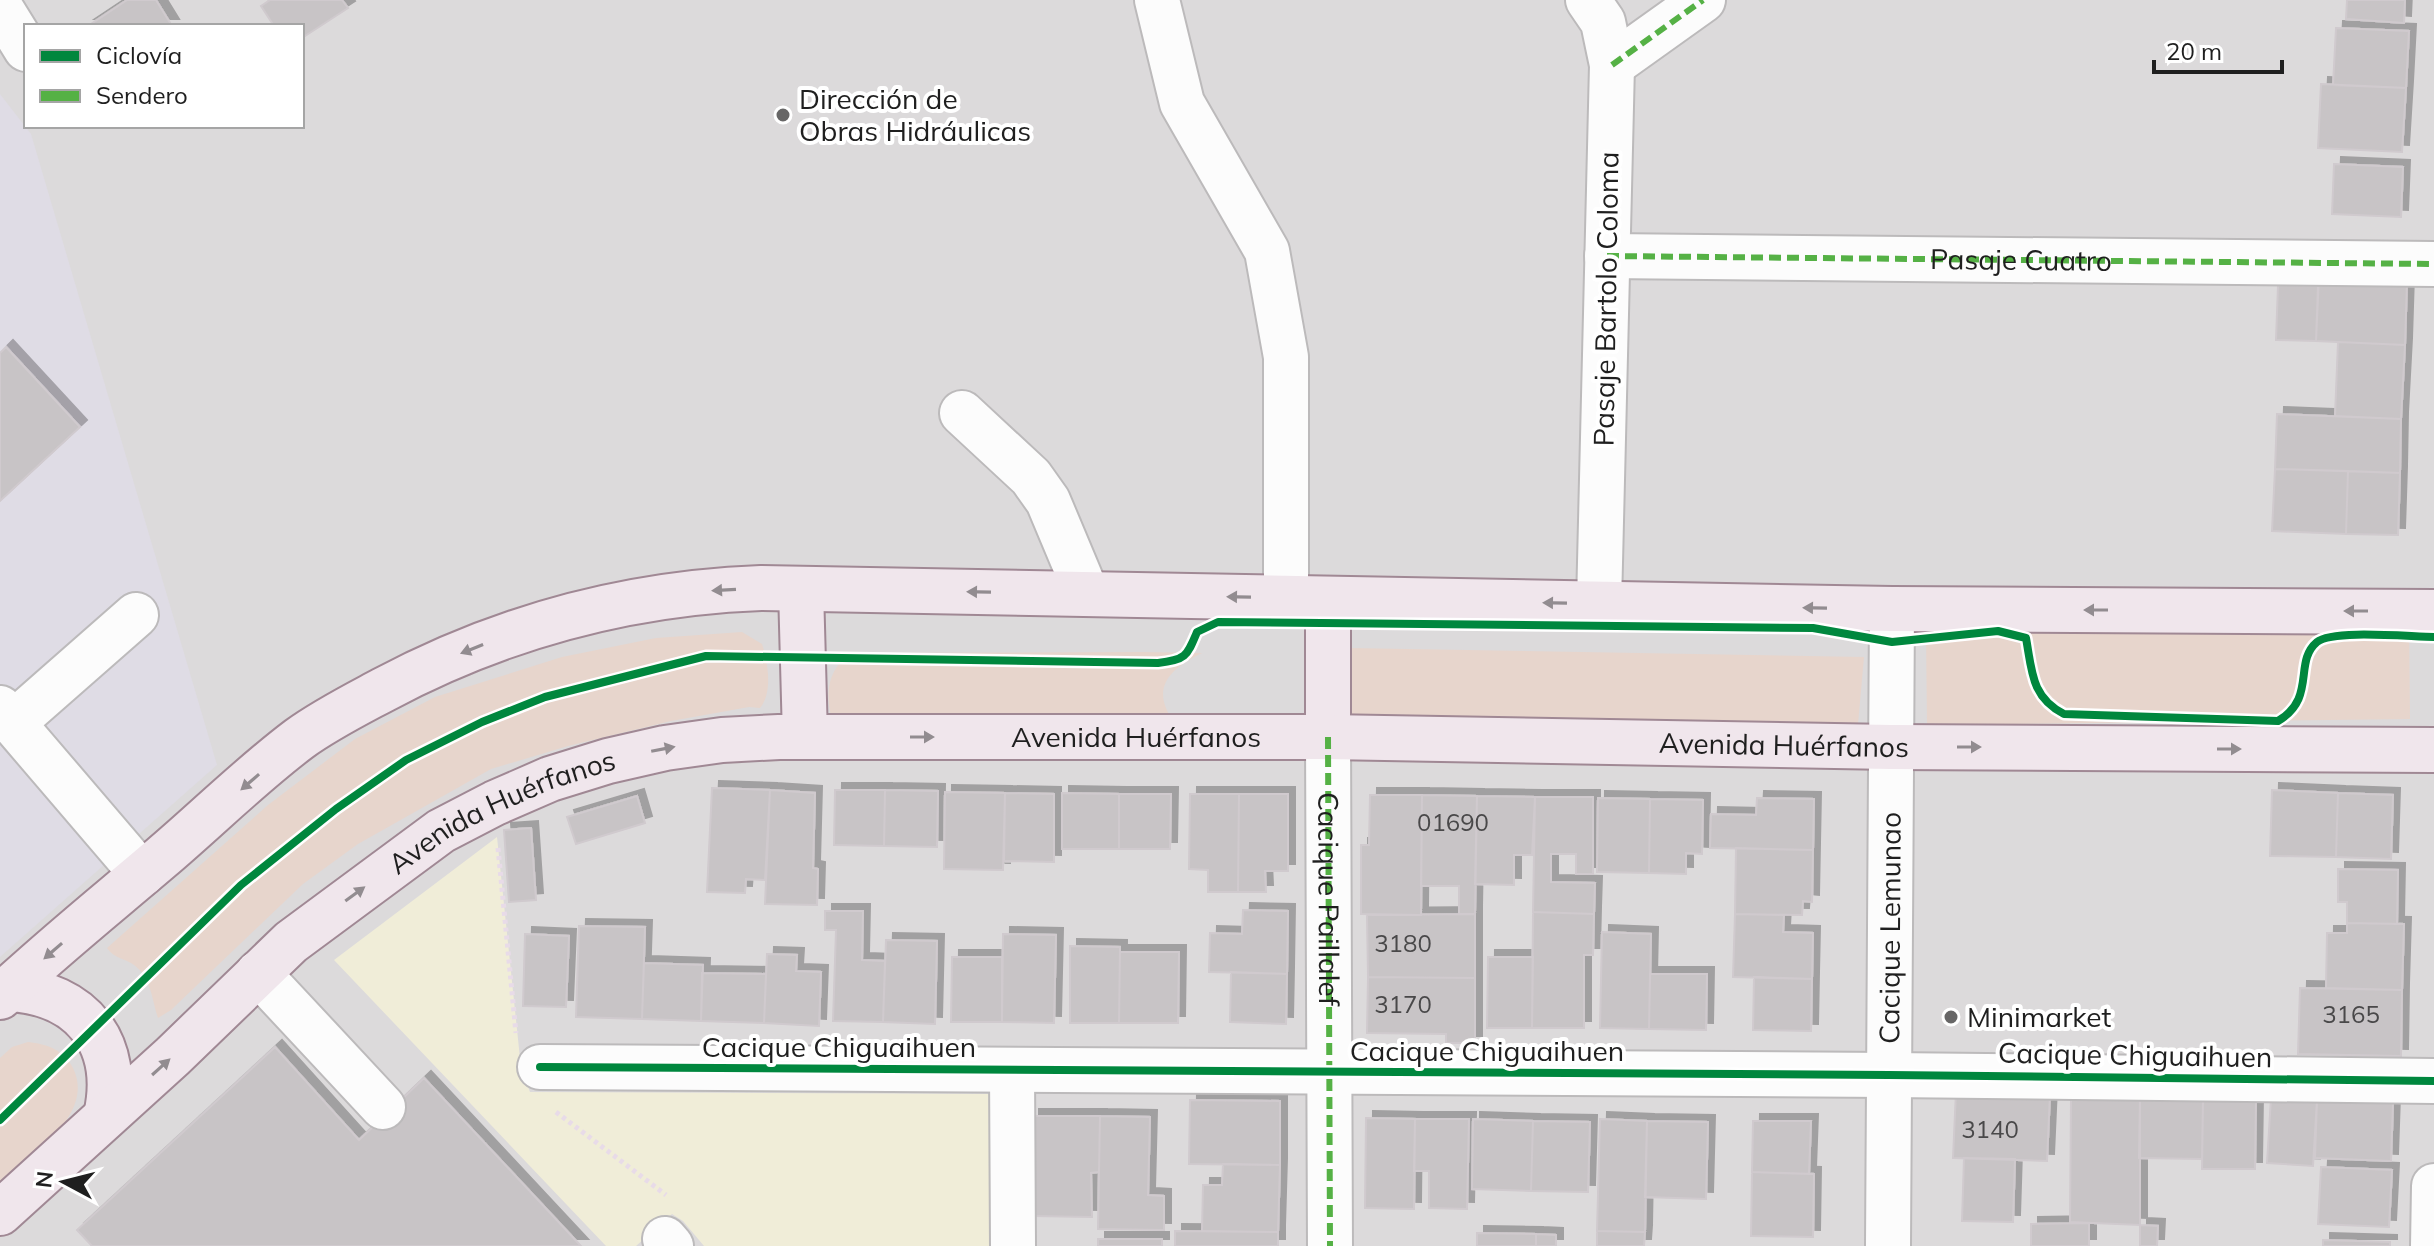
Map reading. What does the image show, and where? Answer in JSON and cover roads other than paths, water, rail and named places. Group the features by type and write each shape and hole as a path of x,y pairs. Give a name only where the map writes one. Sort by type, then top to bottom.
{"main road":[{"path":"801,589 805,737"},
{"path":"4,993 300,739 356,704 426,668 529,627 641,599 721,590 801,589 1892,609 2434,612"},
{"name":"Cacique Paillalef","path":"1307,598 1328,737"},
{"name":"Avenida Huérfanos","path":"0,1213 291,942 441,831 550,779 665,748 722,740 805,737 1328,737 1891,747 2434,750"},
{"path":"4,993 33,990 57,998 77,1011 93,1029 105,1049 110,1071 111,1094 106,1116"}],"street":[{"path":"1157,0 1182,103 1267,251 1286,357 1307,598"},
{"name":"Pasaje Bartolo Coloma","path":"1588,0 1603,22 1612,65 1599,604"},
{"path":"1612,65 1703,0"},
{"path":"0,7 24,46"},
{"name":"Pasaje Cuatro","path":"1607,256 2434,264"},
{"path":"962,413 1031,477 1048,501 1087,594"},
{"name":"Cacique Lemunao","path":"1888,1246 1892,609"},
{"path":"136,615 6,715 142,874"},
{"name":"Cacique Paillalef","path":"1328,737 1330,1246"},
{"path":"258,973 383,1107"},
{"name":"Cacique Chiguaihuen","path":"540,1067 2434,1081"},
{"path":"1012,1071 1013,1246"},
{"path":"2433,1246 2434,1186"}],"place":[{"name":"Dirección de Obras Hidráulicas","path":"783,115"},
{"name":"Minimarket","path":"1951,1017"}]}
